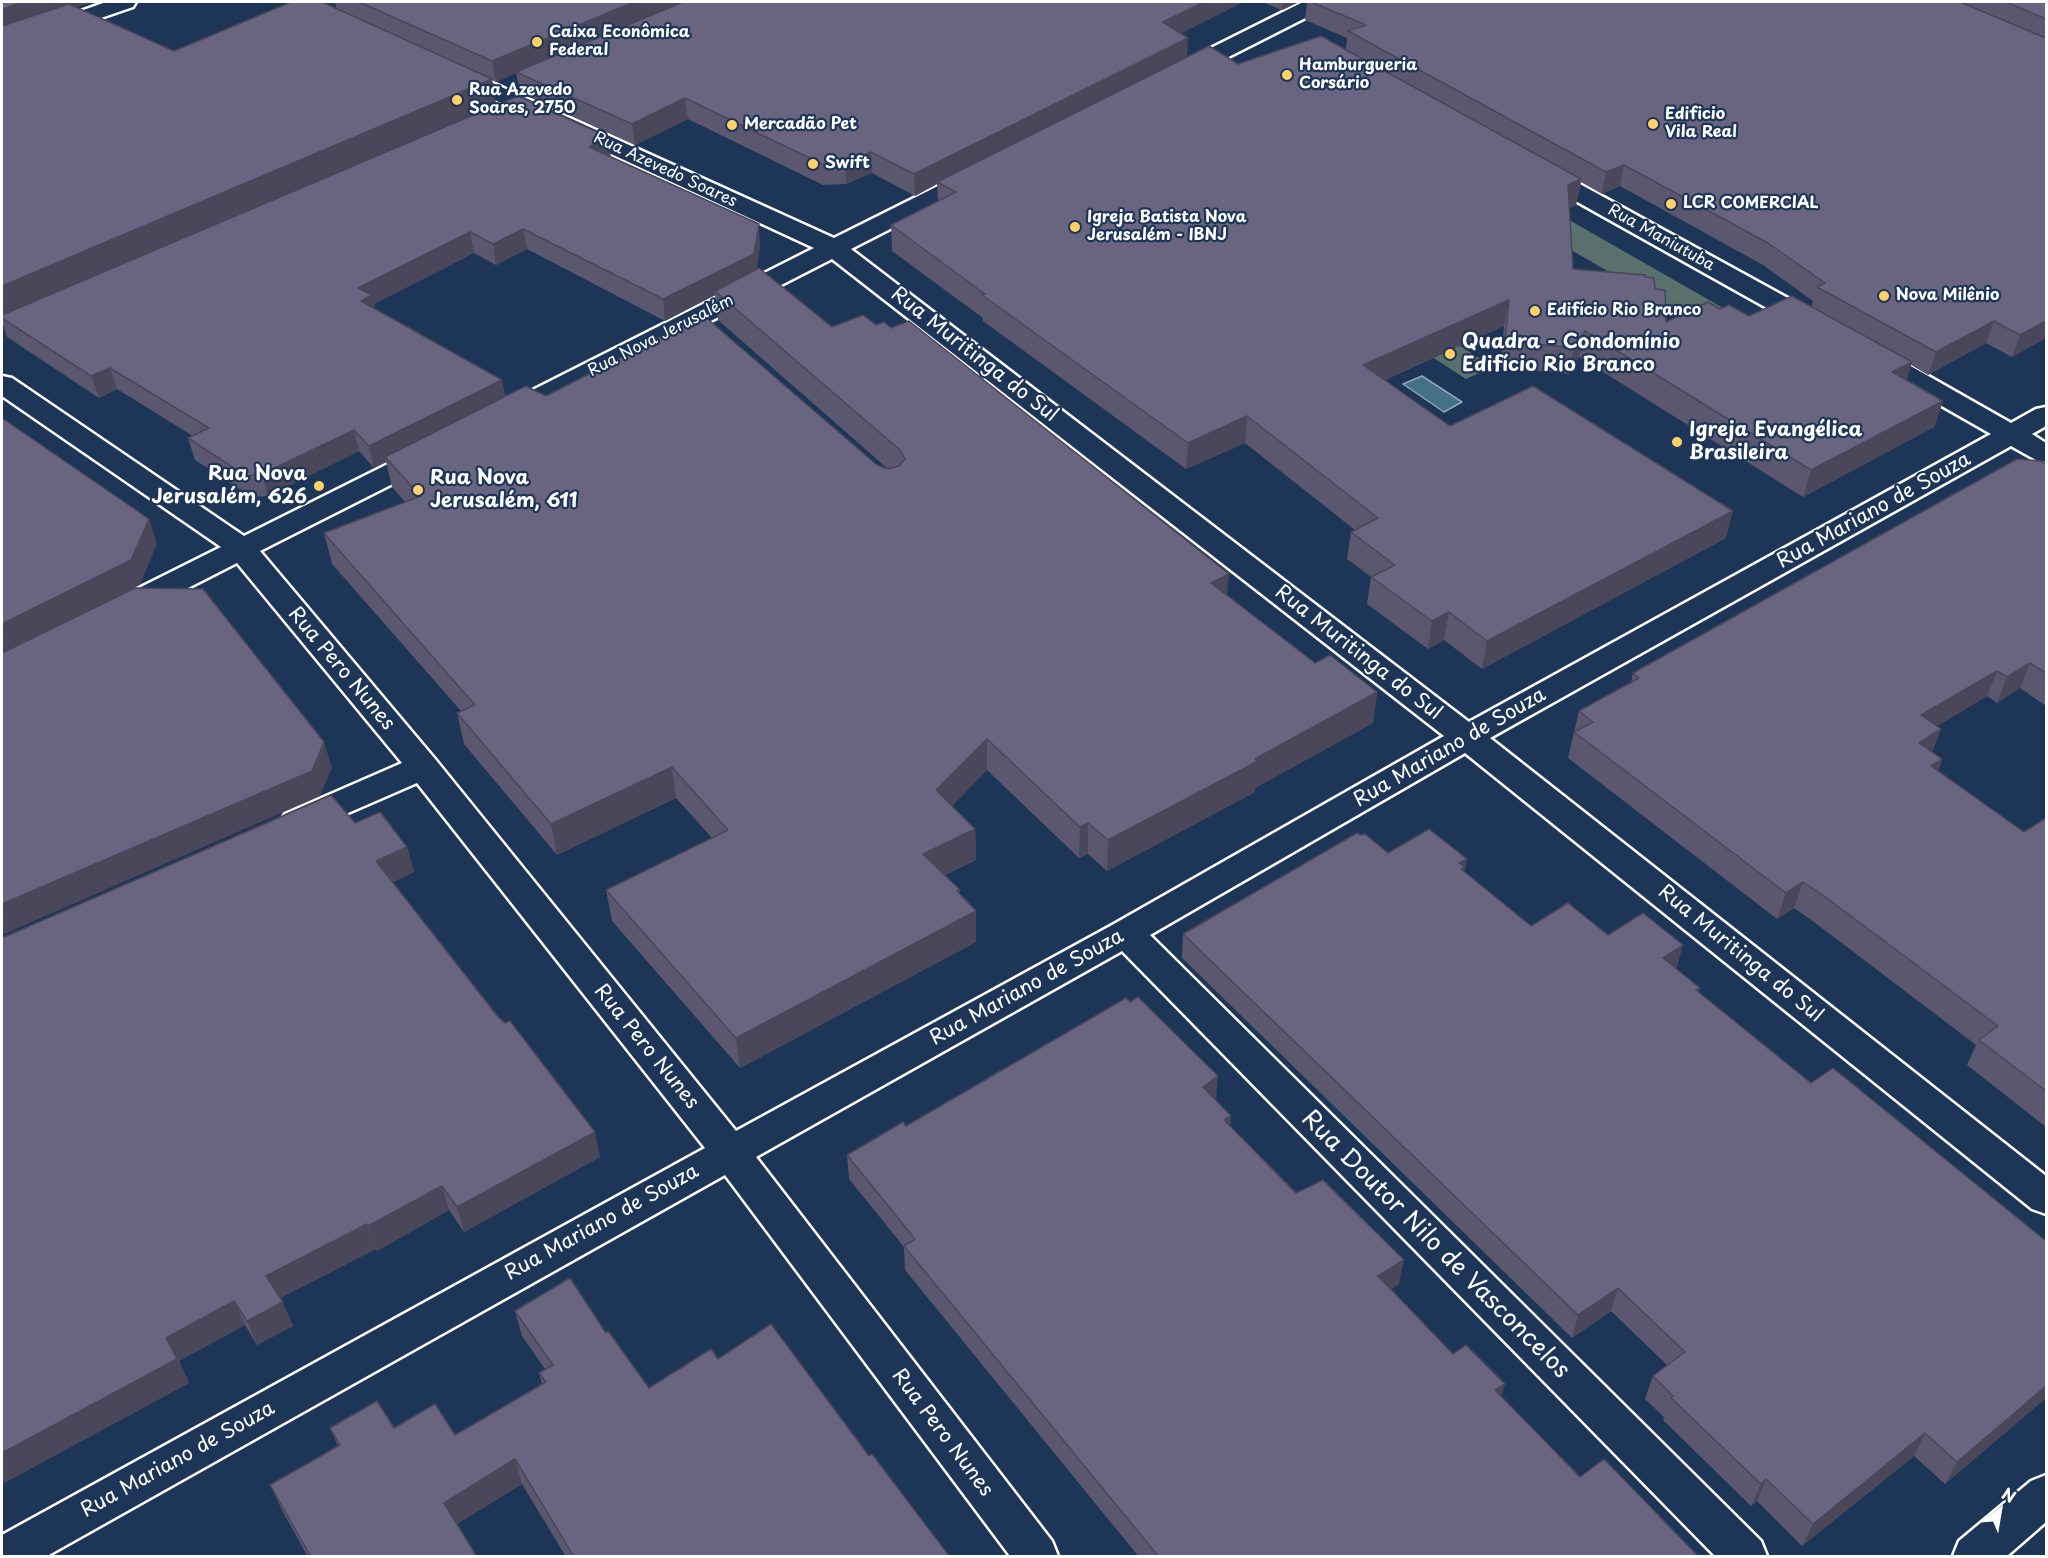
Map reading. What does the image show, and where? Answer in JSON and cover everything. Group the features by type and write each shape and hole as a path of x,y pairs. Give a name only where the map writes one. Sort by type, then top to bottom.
{"street":[{"path":"2,46 125,2"},
{"path":"1158,84 1319,2"},
{"path":"1275,24 1301,38"},
{"name":"Rua Azevedo Soares","path":"429,61 834,248"},
{"path":"496,92 524,79"},
{"path":"491,118 522,104"},
{"name":"Rua Maniutuba","path":"1521,160 2046,454"},
{"name":"Rua Nova Jerusalém","path":"484,426 705,326 834,248 997,165"},
{"name":"Rua Muritinga do Sul","path":"834,248 1467,737 2046,1198"},
{"name":"Rua Pero Nunes","path":"2,384 205,521 242,549 423,767 730,1152 1035,1557"},
{"name":"Rua Mariano de Souza","path":"6,1557 1126,933 1467,737 2046,415"},
{"path":"96,622 453,442"},
{"path":"272,833 423,767"},
{"name":"Rua Doutor Nilo de Vasconcelos","path":"1126,933 1745,1557"},
{"path":"1993,1551 2046,1495"}],"green space":[{"path":"1557,213 1732,313 1704,327 1528,225"},
{"name":"Quadra - Condomínio Edifício Rio Branco","path":"1434,329 1493,367 1466,379 1406,340"}],"water":[{"path":"1422,376 1462,402 1444,412 1403,384"}],"building":[{"path":"2,2 23,2 2,9"},
{"path":"291,2 322,2 492,79 2,286 2,26 69,4 174,51"},
{"path":"359,2 634,2 492,61"},
{"path":"683,2 1204,2 1163,22 1188,38 914,174 871,152 845,163 822,164 685,98 632,124 516,72"},
{"path":"1311,2 1960,2 2046,38 2046,321 2020,335 1994,321 1936,352 1817,287 1825,283 1768,243 1624,165 1606,172 1348,31 1366,25"},
{"path":"2006,2 2046,2 2046,19"},
{"path":"1321,36 1581,179 1568,185 1573,269 1645,275 1645,277 1654,278 1655,289 1665,290 1666,322 1708,302 1720,309 1729,305 1749,316 1792,296 1912,362 1892,372 1943,401 1811,470 1585,331 1574,348 1505,341 1509,300 1363,365 1450,426 1533,386 1733,511 1487,641 1449,612 1432,621 1371,577 1395,565 1351,532 1378,518 1247,416 1188,443 982,295 985,294 891,225 956,192 937,182 1209,46 1238,64"},
{"path":"518,96 608,137 589,147 759,224 754,254 663,299 523,229 493,244 470,232 358,288 372,295 361,301 502,380 369,446 354,430 262,474 246,476 188,438 209,428 110,368 91,376 2,318 2,315"},
{"path":"759,268 832,327 863,315 876,325 884,322 891,328 909,321 1229,574 1211,583 1315,663 1330,655 1377,692 1255,759 1258,761 1108,840 1088,823 1080,827 987,739 936,790 975,829 923,854 960,890 957,891 976,911 736,1038 606,890 728,830 672,767 551,824 457,713 475,705 324,533 421,496 385,457 526,386 546,396 703,315 877,465 888,469 899,466 905,459 900,450 715,291"},
{"path":"2,418 149,519 131,560 2,624"},
{"path":"2017,459 2041,461 2046,464 2046,673 2030,663 2007,677 1997,671 1921,715 1941,729 1919,743 1942,759 1931,766 2024,832 2046,818 2046,1091 1979,1040 1998,1026 1803,882 1786,893 1574,732 1593,722 1579,711 1639,678 1633,673"},
{"path":"135,588 203,589 324,742 312,771 2,904 2,653"},
{"path":"331,795 355,823 380,812 407,847 376,861 499,1018 505,1023 510,1021 595,1132 457,1207 442,1186 368,1226 367,1224 266,1276 283,1302 247,1321 234,1301 166,1338 177,1359 2,1453 2,938"},
{"path":"1429,829 1467,859 1459,863 1465,867 1461,869 1531,926 1568,903 1608,935 1643,913 1683,945 1663,958 1700,988 1696,990 1811,1083 1833,1068 2046,1241 2046,1386 1957,1462 1925,1433 1813,1524 1766,1479 1761,1484 1671,1398 1673,1396 1653,1376 1685,1352 1618,1288 1578,1315 1183,934 1357,833 1365,834 1388,853"},
{"path":"1138,997 1218,1076 1203,1087 1231,1116 1224,1120 1296,1193 1323,1180 1404,1260 1378,1276 1453,1354 1466,1345 1505,1384 1495,1390 1580,1477 1604,1459 1699,1557 1159,1557 904,1246 915,1239 847,1155 903,1122 906,1126 1126,998 1130,1002"},
{"path":"570,1278 606,1333 608,1331 649,1388 711,1349 718,1359 771,1324 869,1456 872,1454 950,1557 574,1557 515,1459 444,1503 477,1557 311,1557 270,1485 340,1445 330,1428 377,1401 394,1428 435,1404 455,1435 546,1382 539,1373 553,1365 515,1311"}],"place":[{"name":"Caixa Econômica Federal","path":"537,42"},
{"name":"Hamburgueria Corsário","path":"1287,75"},
{"name":"Rua Azevedo Soares, 2750","path":"457,100"},
{"name":"Edificio Vila Real","path":"1653,124"},
{"name":"Mercadão Pet","path":"732,125"},
{"name":"Swift","path":"813,164"},
{"name":"LCR COMERCIAL","path":"1671,204"},
{"name":"Igreja Batista Nova Jerusalém - IBNJ","path":"1075,227"},
{"name":"Nova Milênio","path":"1884,296"},
{"name":"Edifício Rio Branco","path":"1535,311"},
{"name":"Quadra - Condomínio Edifício Rio Branco","path":"1450,354"},
{"name":"Igreja Evangélica Brasileira","path":"1677,442"},
{"name":"Rua Nova Jerusalém, 626","path":"319,486"},
{"name":"Rua Nova Jerusalém, 611","path":"418,490"}]}
